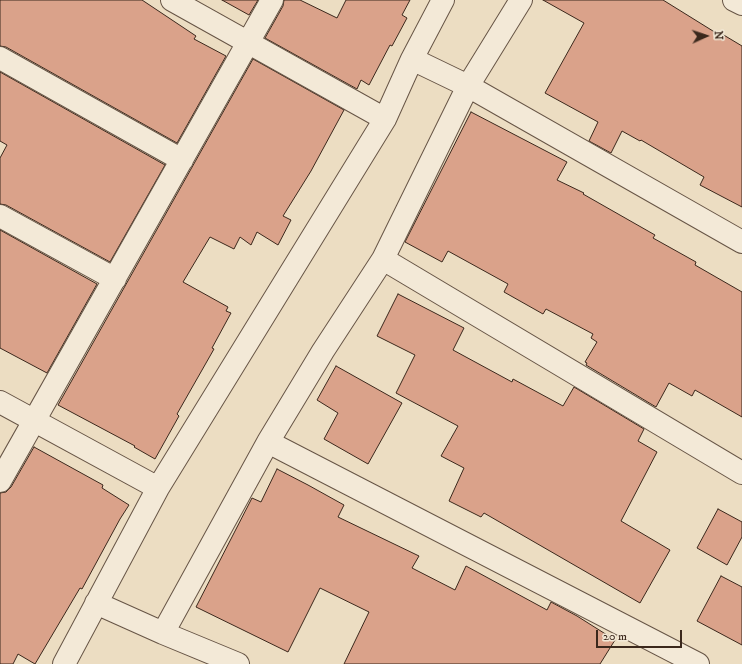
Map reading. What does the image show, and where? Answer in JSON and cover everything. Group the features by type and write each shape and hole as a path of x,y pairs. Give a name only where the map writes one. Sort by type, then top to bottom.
{"street":[{"path":"172,0 385,119"},
{"path":"0,480 272,0"},
{"path":"64,664 158,488 385,119 412,59 443,0"},
{"path":"163,633 268,442 323,351 383,259 468,86 521,0"},
{"path":"734,0 742,4"},
{"path":"0,58 182,160"},
{"path":"412,59 468,86 742,242"},
{"path":"0,216 115,279"},
{"path":"383,259 742,473"},
{"path":"0,402 158,488"},
{"path":"268,442 698,664"},
{"path":"96,603 238,664"}],"building":[{"path":"0,0 142,0 196,36 194,39 226,56 177,143 6,47 0,46"},
{"path":"222,0 258,0 249,15"},
{"path":"284,0 300,0 337,18 346,0 410,0 402,15 407,18 392,46 390,45 369,85 361,80 357,89 265,38 283,6"},
{"path":"543,0 663,0 721,36 722,34 742,46 742,207 700,185 704,177 641,140 640,141 622,131 611,153 589,141 598,122 545,93 584,23"},
{"path":"253,59 344,110 311,171 283,216 291,220 278,245 257,232 251,245 240,237 234,249 210,237 183,282 228,307 226,311 231,313 212,348 214,349 177,414 179,416 155,459 134,447 135,446 58,405"},
{"path":"0,72 165,165 110,262 6,205 0,204 0,158 7,145 0,141"},
{"path":"471,112 567,162 557,180 584,193 583,194 655,235 653,238 696,262 695,265 742,292 742,417 695,390 692,396 669,383 656,407 586,365 587,363 585,362 597,342 591,338 593,334 546,309 543,314 504,292 508,284 448,251 442,262 405,242"},
{"path":"0,230 97,284 47,373 0,348"},
{"path":"398,294 464,328 453,350 512,382 513,379 563,406 574,387 644,429 638,441 657,452 621,521 670,550 640,603 484,513 481,517 449,501 464,468 441,456 458,426 396,393 415,355 377,336"},
{"path":"336,366 402,403 368,464 324,439 338,413 317,400"},
{"path":"34,447 103,485 102,488 129,505 82,589 80,588 35,664 18,654 13,664 0,664 0,493 6,492 11,487"},
{"path":"277,469 344,505 338,517 419,556 412,568 455,590 466,566 547,610 551,602 577,616 615,640 600,664 344,664 369,612 320,588 288,652 196,607 252,498 261,502"},
{"path":"718,509 742,522 742,537 727,565 697,548"},
{"path":"721,576 742,587 742,645 697,621"}]}
